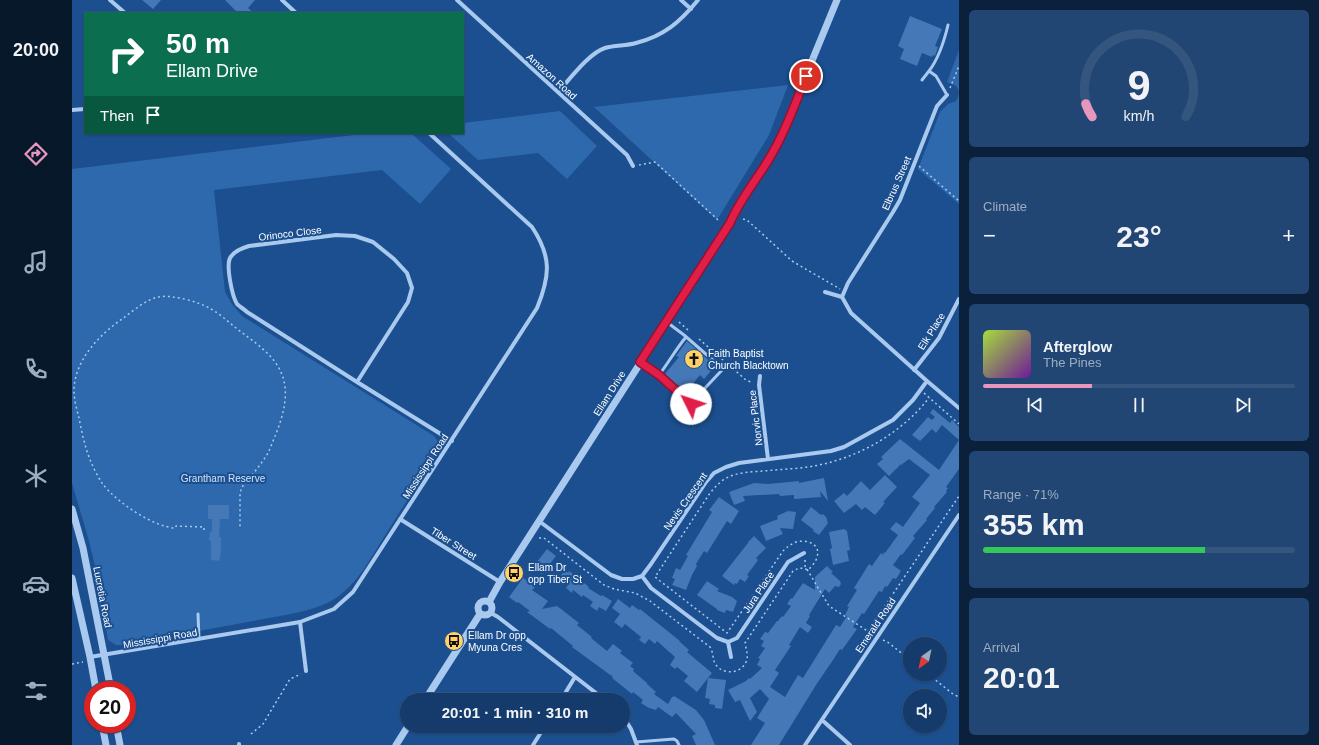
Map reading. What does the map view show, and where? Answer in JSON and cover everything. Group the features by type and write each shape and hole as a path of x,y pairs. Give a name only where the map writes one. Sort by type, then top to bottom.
{"street":[{"path":"110,0 124,12"},
{"path":"282,0 295,12"},
{"name":"Amazon Road","path":"457,0 627,155 633,166"},
{"path":"680,0 691,9"},
{"path":"558,92 594,54 605,48 634,44 650,39 668,30 681,20 698,0"},
{"name":"Ellam Drive","path":"489,602 500,582 730,223 737,208 776,147 789,119 836,0"},
{"name":"Elbrus Street","path":"842,297 848,283 893,212 937,106 947,94"},
{"path":"72,110 84,109"},
{"name":"Mississippi Road","path":"90,659 105,655 300,622 334,609 353,592 452,441 537,308 544,290 548,272 545,253 540,238 532,227 429,134"},
{"name":"Orinoco Close","path":"357,382 408,302 412,288 407,273 394,259 373,242 355,236 336,235 248,246 238,250 230,258 229,268 232,292 237,304 247,312 357,382 452,441"},
{"path":"825,292 842,297 851,313 959,408"},
{"name":"Elk Place","path":"914,370 939,338 959,299"},
{"name":"Norvic Place","path":"760,376 759,385 768,459"},
{"name":"Nevis Crescent","path":"642,576 697,494 714,473 739,463 831,451 844,447 893,420 913,400 927,381"},
{"name":"Lucretia Road","path":"72,509 83,548 109,681"},
{"name":"Emerald Road","path":"805,745 959,515"},
{"name":"Tiber Street","path":"400,519 500,582"},
{"path":"539,522 611,575 622,579 633,579 642,576 651,588 717,638 728,642 731,657"},
{"name":"Jura Place","path":"728,642 737,638 788,562 804,553"},
{"path":"72,578 94,681"},
{"path":"480,614 478,605 482,602 489,602 492,607 491,613"},
{"path":"480,614 484,616 491,613"},
{"path":"491,613 596,693"},
{"path":"429,693 480,614"},
{"path":"300,622 306,671"},
{"path":"565,693 575,677"},
{"path":"822,720 850,745"},
{"path":"630,727 637,743"},
{"path":"104,733 106,745"},
{"path":"118,733 120,745"},
{"path":"396,745 404,733"},
{"path":"533,745 540,733"}],"lane":[{"path":"922,80 935,63 944,41 948,25"},
{"path":"929,71 936,76 947,94"},
{"path":"640,362 659,375 691,404 723,369 666,321"},
{"path":"659,375 670,360 673,353 686,337"},
{"path":"198,614 199,639"},
{"path":"637,743 674,739 679,745"}],"path":[{"path":"947,94 959,66"},
{"path":"633,166 655,162 718,220"},
{"path":"914,162 959,201"},
{"path":"743,218 792,261 845,291"},
{"path":"204,530 204,527 176,526 173,528 160,524 122,503 103,484 94,468 83,438 77,409 74,392 76,378 91,347 112,326 148,301 159,297 172,296 210,308 246,337 264,349 276,363 283,375 285,403 282,417 268,452 242,487 240,493 240,528"},
{"path":"679,322 690,332"},
{"path":"695,336 746,380 759,385"},
{"path":"920,390 959,424"},
{"path":"808,570 817,558 818,552 816,546 811,542 796,542 783,551 726,633 655,577 710,493 723,481 738,474 819,465 857,453 885,439 896,431 922,407 929,398"},
{"path":"868,631 959,496"},
{"path":"539,538 544,538 604,585 614,589 635,593 650,601 710,647 713,660 717,667 723,671 730,672 742,668 746,663 746,644 793,572 798,568 808,570"},
{"path":"804,553 805,566 830,606 877,637 889,643 903,654"},
{"path":"72,664 90,659"},
{"path":"251,734 263,724 290,679 306,671"},
{"path":"937,681 959,697"}],"green space":[{"path":"959,50 959,91 956,86 947,82"},
{"path":"788,85 769,135 717,220 594,107"},
{"path":"959,91 959,204 918,169 940,112 948,104 956,101"},
{"path":"560,111 597,146 567,179 538,153 478,160 449,134 464,134 464,123"},
{"name":"Grantham Reserve","path":"362,134 412,134 451,169 420,204 382,170 214,190 225,292 232,304 242,316 434,436 439,443 438,451 364,569 349,588 333,600 315,608 291,614 123,645 116,645 108,640 96,570 72,483 72,169"}],"building":[{"path":"142,0 161,0 153,9"},
{"path":"225,0 255,0 248,8 253,12 237,12"},
{"path":"910,16 942,29 935,46 938,47 935,56 933,55 932,57 922,53 917,66 900,59 904,49 898,46"},
{"path":"687,341 715,366 704,379 700,375 686,392 681,388 680,389 664,375 679,357 676,356"},
{"path":"933,409 950,423 952,420 959,427 959,440 942,425 936,433 932,429 920,441 912,435 928,417 932,420 935,417 930,413"},
{"path":"900,439 939,470 959,440 959,469 946,487 948,488 946,491 947,492 934,507 935,508 926,519 927,520 913,536 915,538 893,565 901,571 896,579 893,578 887,587 885,586 882,592 879,591 864,614 862,613 853,627 857,629 842,650 840,649 779,745 751,745 765,723 757,718 769,699 760,689 750,698 757,712 750,721 740,700 735,702 728,690 749,678 750,679 762,668 757,665 760,659 758,658 765,648 761,646 764,641 760,639 765,632 768,633 777,621 782,616 783,617 791,606 787,604 803,583 815,590 815,577 827,566 833,572 831,573 840,581 841,584 839,587 835,586 829,593 825,589 809,615 810,616 806,623 812,627 808,633 800,627 789,645 791,646 775,670 779,673 770,687 785,697 798,675 803,678 836,625 840,627 847,616 845,615 849,607 847,606 857,590 854,588 869,564 872,566 881,553 883,555 884,552 885,553 898,535 890,529 896,522 903,527 920,503 912,497 930,475 909,459 901,464 889,476 877,464 883,459 881,457"},
{"path":"885,475 897,487 883,502 885,503 875,515 865,507 862,510 856,504 844,513 834,501 844,493 847,496 861,481 870,490"},
{"path":"824,478 828,501 820,491 821,497 794,499 794,495 780,496 779,494 743,496 745,501 734,505 729,492 754,483 768,484 799,481 799,483"},
{"path":"719,497 739,511 731,524 727,521 707,553 704,551 696,564 697,566 686,590 672,585 675,579 672,578 676,568 680,570 688,556 686,555 712,512 709,510"},
{"path":"208,505 229,505 229,519 220,519 219,537 221,537 221,550 219,561 211,560 211,541 209,540 210,532 212,532 212,519 208,519"},
{"path":"811,507 821,515 823,514 828,523 819,535 801,520"},
{"path":"788,511 796,512 793,529 780,528 783,534 766,541 760,526 778,519 777,516"},
{"path":"844,529 847,531 850,550 847,551 849,561 833,565 829,532"},
{"path":"754,536 766,548 756,558 758,560 747,575 749,576 745,582 740,579 737,584 735,583 734,585 722,576"},
{"path":"547,549 556,556 542,574 533,567"},
{"path":"565,570 568,573 569,571 589,587 588,588 612,601 606,611 599,607 597,611 590,606 593,602 583,595 582,597 573,590 572,593 566,588 568,585 559,578"},
{"path":"523,578 535,587 532,590 548,601 542,609 557,606 579,623 577,625 607,651 613,644 622,651 620,653 633,663 630,666 634,669 633,671 656,692 654,694 668,704 674,696 696,710 704,720 715,745 696,745 692,736 696,734 676,713 672,717 658,707 656,710 641,703 643,700 633,692 632,694 612,678 613,677 572,647 573,646 551,628 550,629 527,612 530,611 509,597"},
{"path":"707,581 719,589 717,591 732,597 737,601 733,612 726,610 725,613 717,610 697,595"},
{"path":"618,599 630,608 632,605 639,610 640,609 680,641 689,650 687,652 712,673 697,692 684,681 688,676 677,667 675,669 670,665 675,657 657,641 655,644 649,639 645,644 639,640 641,637 625,624 622,628 614,622 620,614 612,608"},
{"path":"708,678 726,680 722,709 715,708 715,705 709,704 710,699 705,698"}],"place":[{"name":"Faith Baptist Church Blacktown","path":"694,359"},
{"name":"Ellam Dr opp Tiber St","path":"514,573"},
{"name":"Ellam Dr opp Myuna Cres","path":"454,641"}],"route":[{"path":"691,404 659,375 640,362 730,223 737,208 766,165 789,119 806,76"}]}
